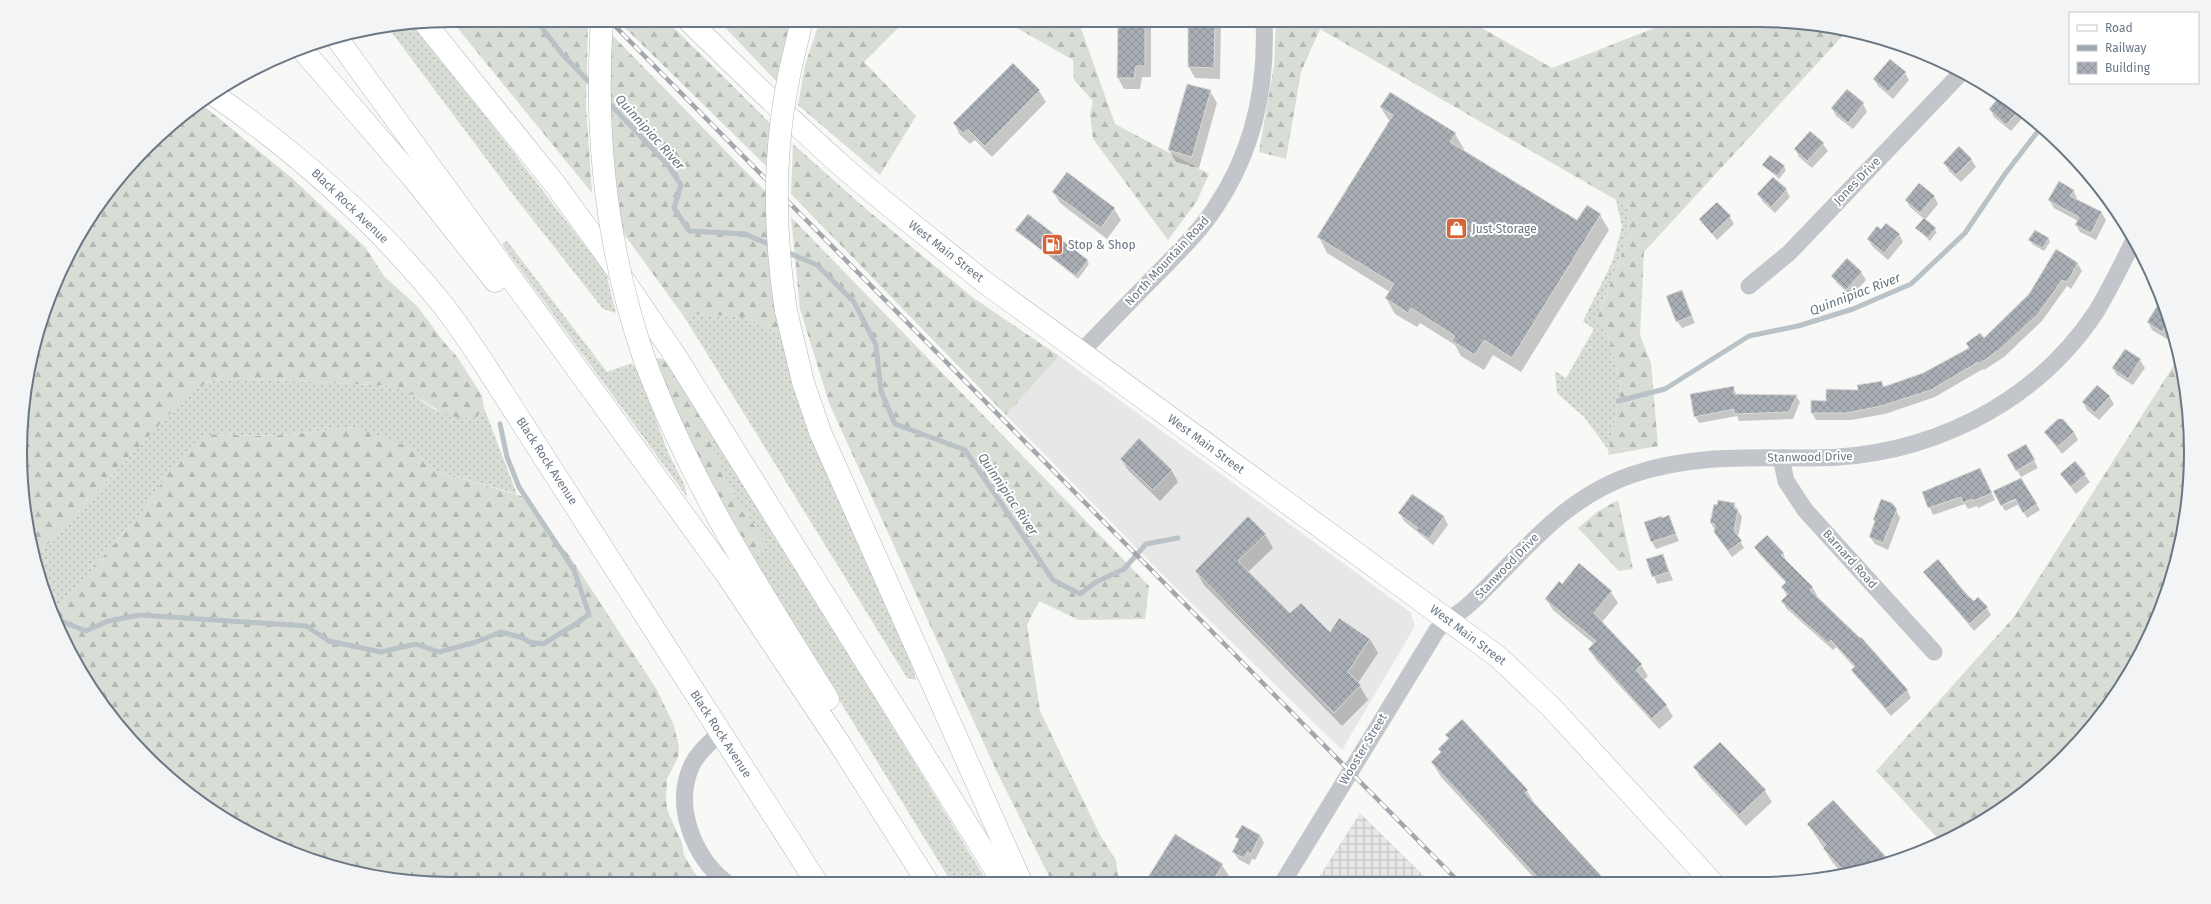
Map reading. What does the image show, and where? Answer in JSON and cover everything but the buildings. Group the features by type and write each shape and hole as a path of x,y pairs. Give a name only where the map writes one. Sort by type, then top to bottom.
{"main road":[{"path":"602,27 599,105 607,200 622,281 645,361 680,447 712,509 906,824 935,877"},
{"name":"West Main Street","path":"695,27 773,102 907,221 995,290 1080,353 1497,656 1545,701 1707,877"},
{"path":"800,27 781,118 776,194 779,258 786,311 803,382 820,432 1019,877"},
{"path":"430,28 554,183 610,260 663,338 1000,877"},
{"path":"340,42 627,438 756,619 839,743 924,877"},
{"path":"305,53 445,218 562,367 627,438"},
{"name":"Black Rock Avenue","path":"218,98 262,129 311,168 358,211 400,256 443,306 483,362 813,877"}],"street":[{"name":"North Mountain Road","path":"1080,353 1194,236 1215,209 1230,184 1242,159 1258,105 1263,76 1264,27"},
{"name":"Jones Drive","path":"1749,286 1789,253 1958,77"},
{"name":"Stanwood Drive","path":"1448,619 1472,603 1555,518 1590,494 1608,484 1654,467 1678,463 1730,457 1842,458 1903,448 1944,435 1974,421 2030,384 2076,338 2107,292 2131,247"},
{"name":"Barnard Road","path":"1781,458 1786,480 1805,510 1934,652"},
{"name":"Wooster Street","path":"1286,877 1428,642 1448,619"},
{"path":"720,733 701,751 692,764 686,780 684,798 686,815 693,839 706,861 721,877"}],"shaded area":[{"path":"1059,356 1410,612 1415,626 1342,750 1168,580 1006,415"},
{"path":"1360,813 1425,877 1319,877"}],"green space":[{"path":"457,27 588,27 586,106 592,193"},
{"path":"624,27 673,27 771,124 768,168"},
{"path":"725,27 790,27 777,82"},
{"path":"818,27 899,27 864,62 916,116 880,175 798,105 805,65"},
{"path":"1015,27 1080,27 1115,124 1209,174 1197,201 1168,240 1093,139 1090,115 1093,101 1074,80 1073,60"},
{"path":"1276,27 1480,27 1552,68 1657,27 1787,28 1843,35 1644,252 1640,335 1651,363 1658,446 1608,455 1621,387 1610,341 1597,318 1625,246 1630,208 1320,29 1301,72 1286,159 1259,152 1274,65"},
{"path":"415,29 490,122 606,273 616,313 603,309 514,196 391,32"},
{"path":"611,34 766,192 783,335 743,317 697,314 685,318 621,230 612,162 609,71"},
{"path":"205,107 293,179 365,247 384,276 418,307 443,341 458,358 482,396 484,408 477,417 457,417 440,411 405,390 397,387 375,385 230,378 208,382 189,393 39,554 35,535 28,480 28,424 35,369 41,342 59,289 84,239 115,193 151,151 172,132"},
{"path":"793,144 866,209 972,297 1059,356 1006,415 791,194"},
{"path":"1616,200 1630,208 1625,246 1597,317 1610,341 1621,387 1609,451 1585,418 1557,393 1555,371 1566,378 1594,329 1583,321 1613,260 1622,227"},
{"path":"791,217 1149,586 1145,619 1079,620 1039,601 1027,625 1040,711 1100,835 1116,860 1118,877 1050,877 996,770 829,403 800,309"},
{"path":"507,241 607,372 632,363 632,365 636,364 667,450 685,486 687,497 502,244"},
{"path":"697,314 743,317 783,335 908,649 916,680 907,678 685,318"},
{"path":"655,358 663,359 716,437 711,444 729,487 767,545 751,557 686,434"},
{"path":"2175,364 2183,424 2183,480 2180,507 2170,562 2152,615 2140,640 2127,664 2096,711 2060,753 2018,789 1995,805 1972,820 1937,838 1876,771 2014,617"},
{"path":"230,378 397,387 408,391 435,410 477,417 484,408 517,494 437,471 410,448 355,427 285,435 251,436 217,434 167,475 142,512 57,609 39,554 189,393 208,382"},
{"path":"355,427 410,447 437,471 528,498 553,537 569,555 657,690 673,723 679,746 678,757 667,779 666,801 668,812 682,843 684,855 698,877 424,876 369,869 342,863 289,845 239,820 193,789 151,753 115,711 99,688 71,640 57,609 142,512 167,475 195,442 206,436 217,434 251,436 285,435"},
{"path":"716,437 984,877 948,877 751,557 767,545 729,487 711,444"},
{"path":"1618,500 1633,569 1619,571 1578,528 1597,512"}],"waterway":[{"name":"Quinnipiac River","path":"541,27 562,54 594,87"},
{"name":"Quinnipiac River","path":"607,101 667,164 681,185 674,208 689,231 745,234 773,246"},
{"name":"Quinnipiac River","path":"1618,401 1665,389 1749,336 1798,326 1853,309 1911,284 1965,233 2005,174 2038,131"},
{"name":"Quinnipiac River","path":"784,251 817,265 854,302 876,345 881,391 895,424 965,450 1053,580 1080,594 1096,582 1124,569 1146,544 1178,538"},
{"path":"62,622 86,631 108,621 140,615 306,626 329,641 381,652 416,644 439,652 476,642 501,632 523,638 529,642 543,644 576,624 589,614 574,570 519,487 507,457 500,424"}],"railway":[{"path":"616,27 1454,877"}],"place":[{"name":"Just Storage","path":"1457,229"},
{"name":"Stop & Shop","path":"1052,245"}]}
